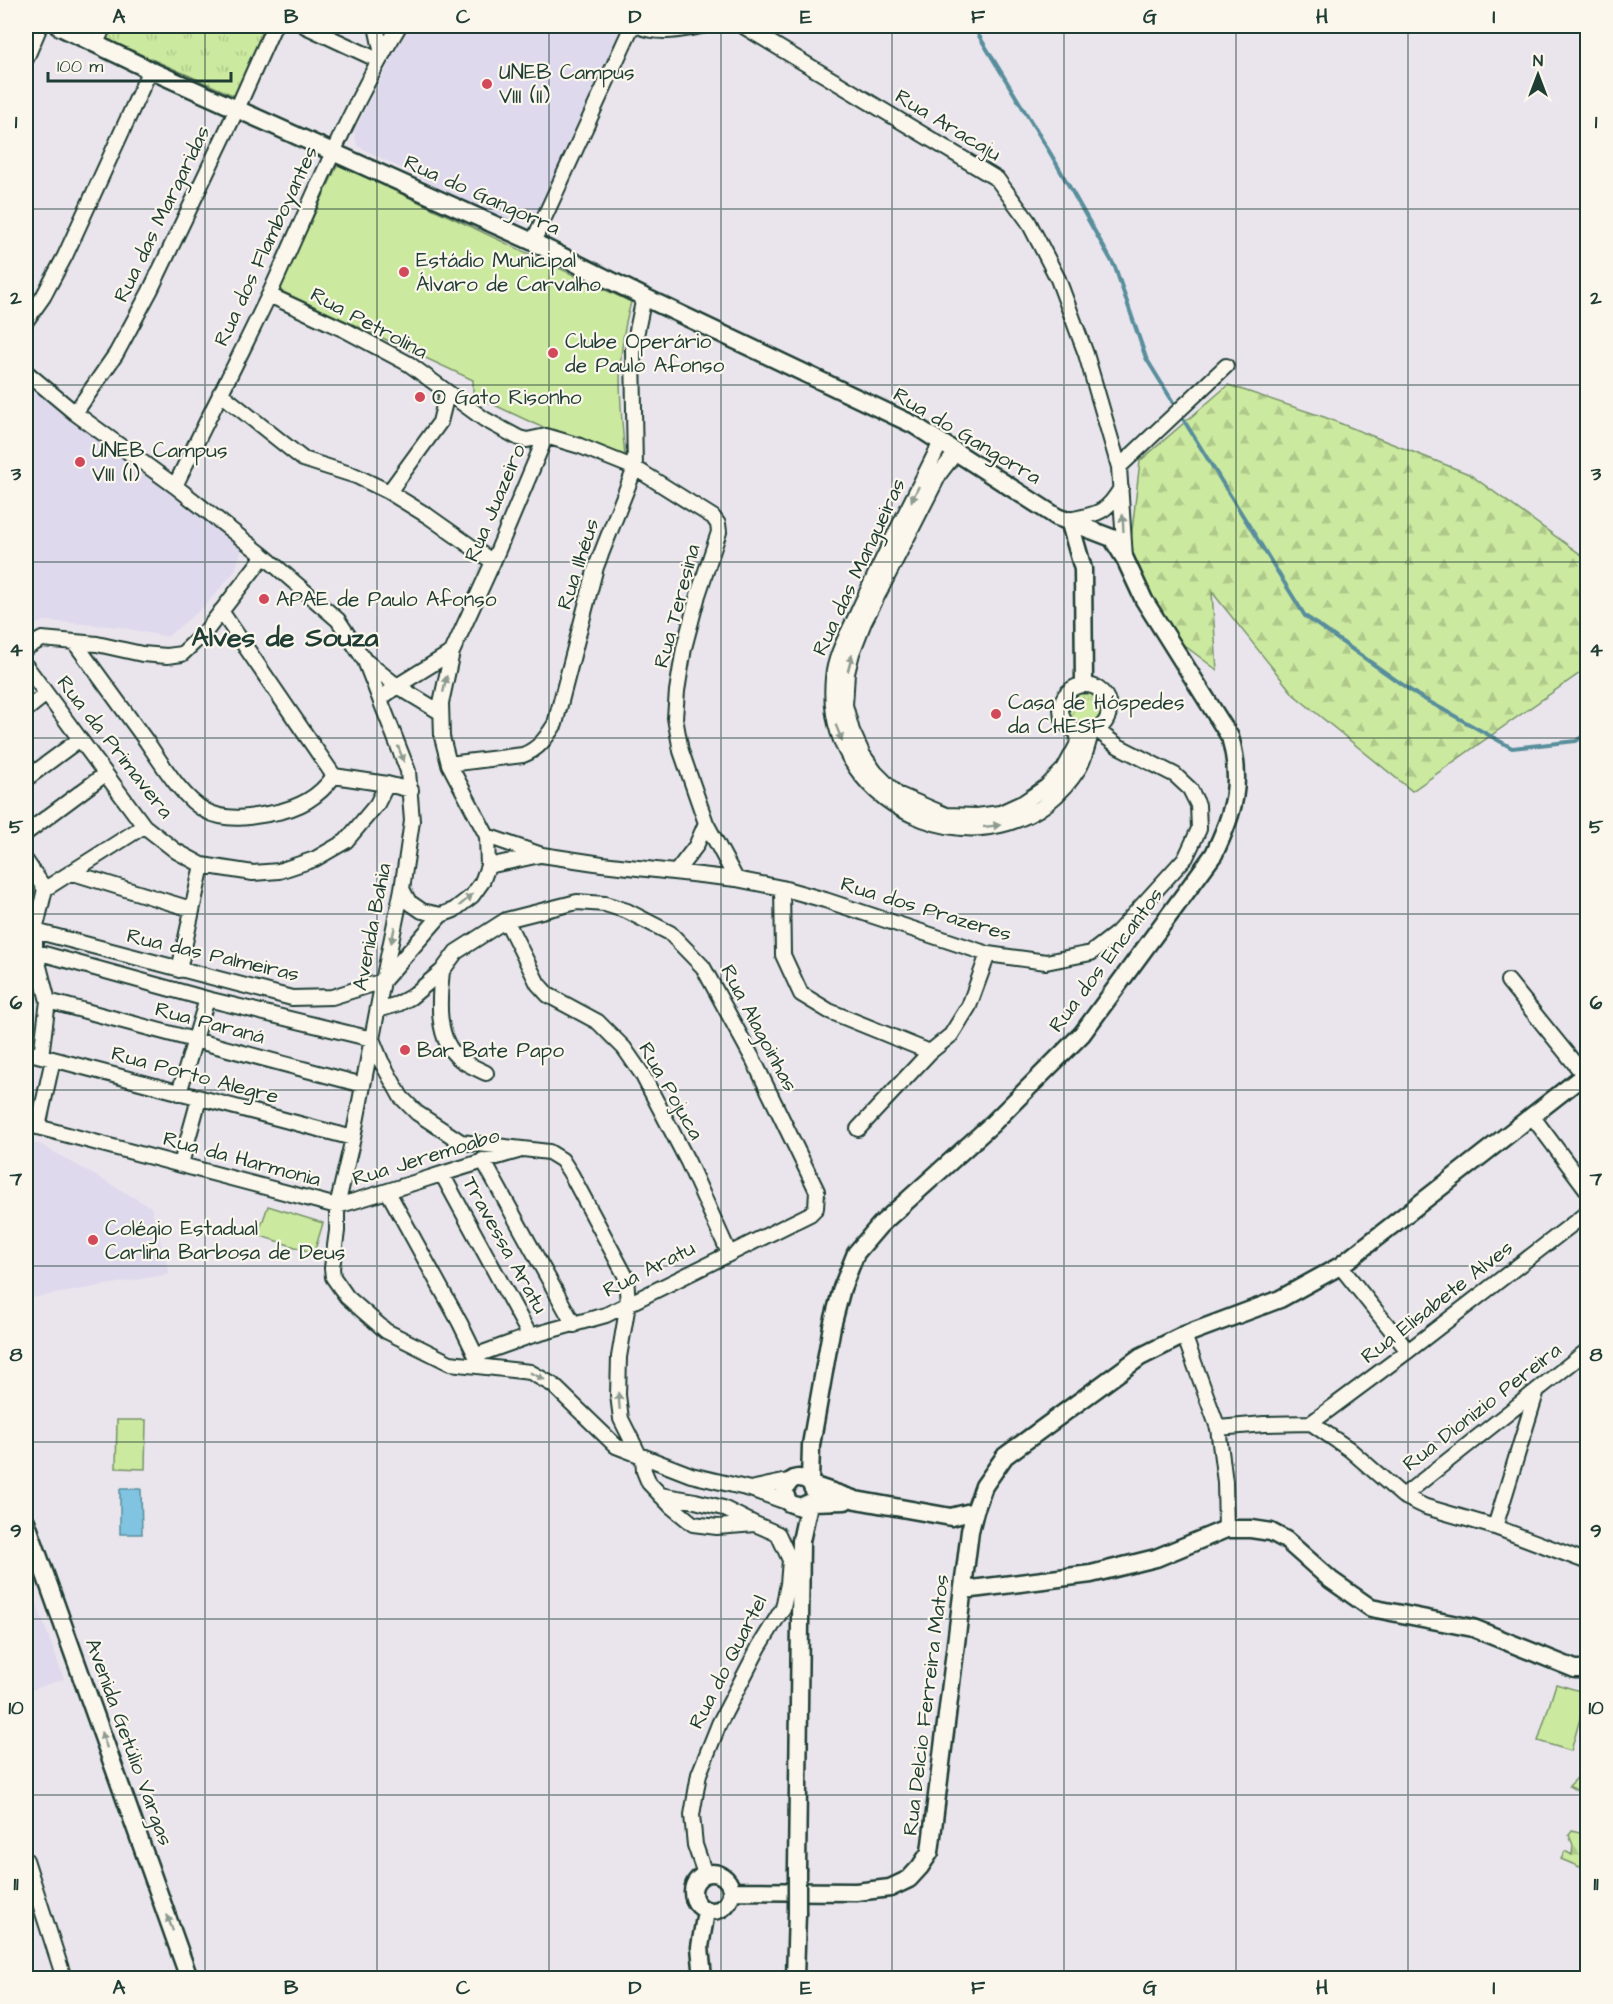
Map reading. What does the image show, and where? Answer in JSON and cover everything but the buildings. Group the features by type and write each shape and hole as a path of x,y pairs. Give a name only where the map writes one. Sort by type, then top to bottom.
{"street":[{"path":"26,59 40,26"},
{"name":"Rua do Gangorra","path":"58,26 150,70 533,242 914,425 1057,517 1069,520"},
{"path":"96,43 104,26"},
{"name":"Rua das Margaridas","path":"75,413 116,354 150,291 274,26"},
{"path":"305,26 380,57 376,26"},
{"name":"Rua dos Flamboyantes","path":"175,486 269,295 333,153 380,57 399,26"},
{"path":"533,242 632,26"},
{"path":"638,26 648,30 670,32 702,26"},
{"name":"Rua Aracaju","path":"743,26 997,179 1028,221 1058,279 1086,354 1119,467 1125,559"},
{"path":"26,321 43,297 65,256 150,70"},
{"name":"Rua Petrolina","path":"269,295 345,330 409,364 484,419 519,438 527,440 546,436 580,446 634,468 713,518 718,524 717,540"},
{"name":"Rua Ilhéus","path":"449,764 523,755 534,751 545,740 555,724 596,567 634,468 633,350 644,297"},
{"path":"1119,467 1226,366"},
{"name":"Avenida Bahia","path":"26,372 75,413 175,486 264,556 338,621 365,661 408,771 412,821 402,889 382,981 353,1138 337,1206"},
{"path":"220,393 303,459 356,476 389,492 428,516 493,562"},
{"path":"389,492 440,422 447,394"},
{"name":"Rua Juazeiro","path":"487,836 449,764 442,737 440,712 452,652 546,436"},
{"name":"Rua das Mangueiras","path":"872,597 941,442"},
{"name":"Rua das Mangueiras","path":"957,451 940,472 837,660 833,678 839,705 836,724 857,759 867,783 893,798 903,812 976,827 1003,824 1030,813 1080,766 1089,732"},
{"path":"1084,684 1083,569 1069,520 1106,510 1121,488"},
{"name":"Rua dos Encantos","path":"811,1493 811,1445 832,1326 842,1288 856,1253 880,1225 991,1125 1082,1034 1214,854 1228,824 1237,788 1234,752 1230,737 1144,600 1125,559 1112,538 1069,520"},
{"name":"Rua Teresina","path":"717,540 698,595 684,648 676,690 675,718 681,752 706,823 736,879"},
{"path":"26,648 42,639 97,644 141,654 167,656 182,654 206,631 264,556"},
{"path":"221,611 334,776 411,790"},
{"path":"75,643 181,789 206,811 226,817 245,818 290,810 310,801 324,790 334,776"},
{"path":"380,699 452,652"},
{"name":"Avenida Bahia","path":"365,661 397,686 440,712"},
{"name":"Rua da Primavera","path":"26,666 144,826 176,851 202,865 253,873 279,871 315,859 346,841 377,804 387,784"},
{"path":"1084,684 1100,689 1110,702 1109,719 1089,732 1067,726 1060,709 1067,692 1084,684"},
{"path":"26,710 46,694"},
{"name":"Rua dos Prazeres","path":"487,836 542,855 736,879 782,888 987,954 1046,962 1091,953 1117,933 1186,857 1199,829 1198,805 1190,789 1175,775 1089,732"},
{"path":"26,779 80,740"},
{"path":"26,833 104,774"},
{"path":"676,872 696,846 706,823"},
{"path":"32,1125 47,1058 48,1001 30,950 32,927 45,889 144,826"},
{"path":"382,981 441,915 454,910 472,896 482,882 488,866 487,836"},
{"name":"Rua dos Prazeres","path":"488,866 542,855"},
{"path":"26,861 45,889"},
{"path":"178,970 190,909 202,865"},
{"path":"73,873 190,909"},
{"path":"782,888 783,955 801,994 829,1011 930,1052"},
{"path":"402,889 409,902 422,911 441,915"},
{"name":"Rua Alagoinhas","path":"378,1010 411,997 442,971 456,952 506,920 578,902 605,904 627,911 670,933 703,967 754,1061 817,1191"},
{"name":"Rua Pojuca","path":"506,920 538,984 548,995 598,1022 624,1048 642,1074 688,1162 729,1253"},
{"name":"Rua das Palmeiras","path":"32,927 178,970 292,998 332,997 382,981"},
{"name":"Rua das Palmeiras","path":"30,950 207,999 372,1040"},
{"path":"858,1129 930,1052 951,1035 969,1006 987,954"},
{"path":"442,971 440,992 442,1034 459,1059 486,1073"},
{"path":"1509,981 1586,1074"},
{"path":"179,1093 207,999"},
{"name":"Rua Paraná","path":"48,1001 363,1085"},
{"path":"372,1040 401,1097 417,1113 461,1142 465,1149 465,1156 460,1168"},
{"name":"Rua Porto Alegre","path":"26,1052 353,1138"},
{"name":"Rua Delcio Ferreira Matos","path":"732,1891 856,1892 890,1888 909,1879 930,1852 970,1531 984,1486 1005,1456 1140,1357 1185,1335 1280,1299 1340,1266 1586,1074"},
{"path":"180,1164 199,1099"},
{"path":"1532,1116 1587,1191"},
{"name":"Rua da Harmonia","path":"32,1125 337,1206 333,1277 347,1297 386,1331 450,1363 478,1360 530,1372 553,1384 616,1446 691,1475 750,1489 790,1504"},
{"path":"461,1142 528,1148 549,1152 562,1160 572,1174 626,1278 628,1304 619,1358 618,1395 621,1419 626,1433 641,1457 649,1483 693,1524 717,1527 755,1524"},
{"name":"Rua Jeremoabo","path":"337,1206 528,1148"},
{"path":"483,1160 574,1325"},
{"name":"Travessa Aratu","path":"442,1174 530,1336"},
{"name":"Rua Aratu","path":"478,1360 530,1336 606,1315 810,1214 816,1208 817,1191"},
{"path":"388,1192 478,1360"},
{"name":"Rua Elisabete Alves","path":"1311,1423 1587,1212"},
{"path":"1340,1266 1408,1351"},
{"path":"1185,1335 1218,1428 1225,1482 1227,1529"},
{"name":"Rua Dionizio Pereira","path":"1403,1496 1587,1350"},
{"path":"1495,1527 1537,1390"},
{"path":"1218,1428 1311,1423 1349,1449 1403,1496 1426,1507 1495,1527 1587,1562"},
{"name":"Rua dos Encantos","path":"790,1480 811,1445"},
{"path":"750,1489 802,1477 811,1493"},
{"path":"790,1480 784,1492 790,1504 800,1507 811,1493"},
{"path":"811,1493 951,1517 975,1511"},
{"name":"Rua do Quartel","path":"795,1978 801,1541 811,1493"},
{"name":"Rua do Quartel","path":"660,1495 723,1508 778,1534 790,1560 783,1608 759,1647 719,1724 699,1774 692,1815 695,1845 705,1874"},
{"name":"Rua do Quartel","path":"790,1504 801,1541"},
{"path":"951,1517 970,1531"},
{"name":"Avenida Getúlio Vargas","path":"26,1521 189,1978"},
{"path":"964,1590 1091,1574 1156,1558 1227,1529 1251,1529 1271,1532 1286,1540 1331,1580 1371,1608 1473,1628 1575,1669 1587,1669"},
{"path":"26,1860 64,1978"},
{"path":"717,1873 727,1880 732,1891 728,1904 722,1909 706,1911 694,1900 693,1888 695,1882 705,1874 717,1873"},
{"path":"703,1978 700,1947 706,1911"}],"shaded area":[{"name":"UNEB Campus VIII (II)","path":"408,26 618,26 617,37 536,218 513,225 357,146 354,131"},
{"name":"UNEB Campus VIII (I)","path":"26,378 243,546 235,571 205,606 167,637 118,627 46,621 26,627"},
{"name":"Colégio Estadual Carlina Barbosa de Deus","path":"26,1143 40,1144 151,1207 170,1274 26,1299"},
{"path":"26,1574 64,1679 26,1692"}],"green space":[{"path":"110,26 264,26 235,96 104,38"},
{"path":"338,164 631,302 623,342 620,379 625,457 537,425 473,395 473,380 279,290"},
{"path":"1228,385 1324,417 1469,474 1587,559 1587,668 1412,791 1294,695 1212,592 1217,670 1181,643 1128,566 1140,461"},
{"path":"1086,687 1101,694 1108,709 1101,724 1086,731 1071,724 1064,709 1071,694"},
{"path":"268,1206 323,1223 314,1253 258,1235"},
{"path":"117,1420 146,1420 145,1469 116,1468"},
{"path":"1556,1684 1587,1693 1571,1751 1538,1741"},
{"path":"1587,1759 1587,1797 1569,1786 1576,1779"},
{"path":"1572,1830 1587,1834 1587,1870 1561,1859 1565,1851 1572,1855 1573,1845 1569,1835"}],"water":[{"path":"120,1489 141,1489 142,1534 120,1534"}],"waterway":[{"path":"973,26 1052,156 1115,267 1146,358 1173,402"},
{"path":"1183,419 1305,616 1417,695 1512,748 1576,741 1588,733"}],"place":[{"name":"UNEB Campus VIII (II)","path":"487,84"},
{"name":"Estádio Municipal Álvaro de Carvalho","path":"404,272"},
{"name":"Clube Operário de Paulo Afonso","path":"553,353"},
{"name":"O Gato Risonho","path":"420,397"},
{"name":"UNEB Campus VIII (I)","path":"80,462"},
{"name":"APAE de Paulo Afonso","path":"264,599"},
{"name":"Casa de Hóspedes da CHESF","path":"996,714"},
{"name":"Bar Bate Papo","path":"405,1050"},
{"name":"Colégio Estadual Carlina Barbosa de Deus","path":"93,1240"}],"district":[{"name":"Alves de Souza","path":"285,638"}]}
